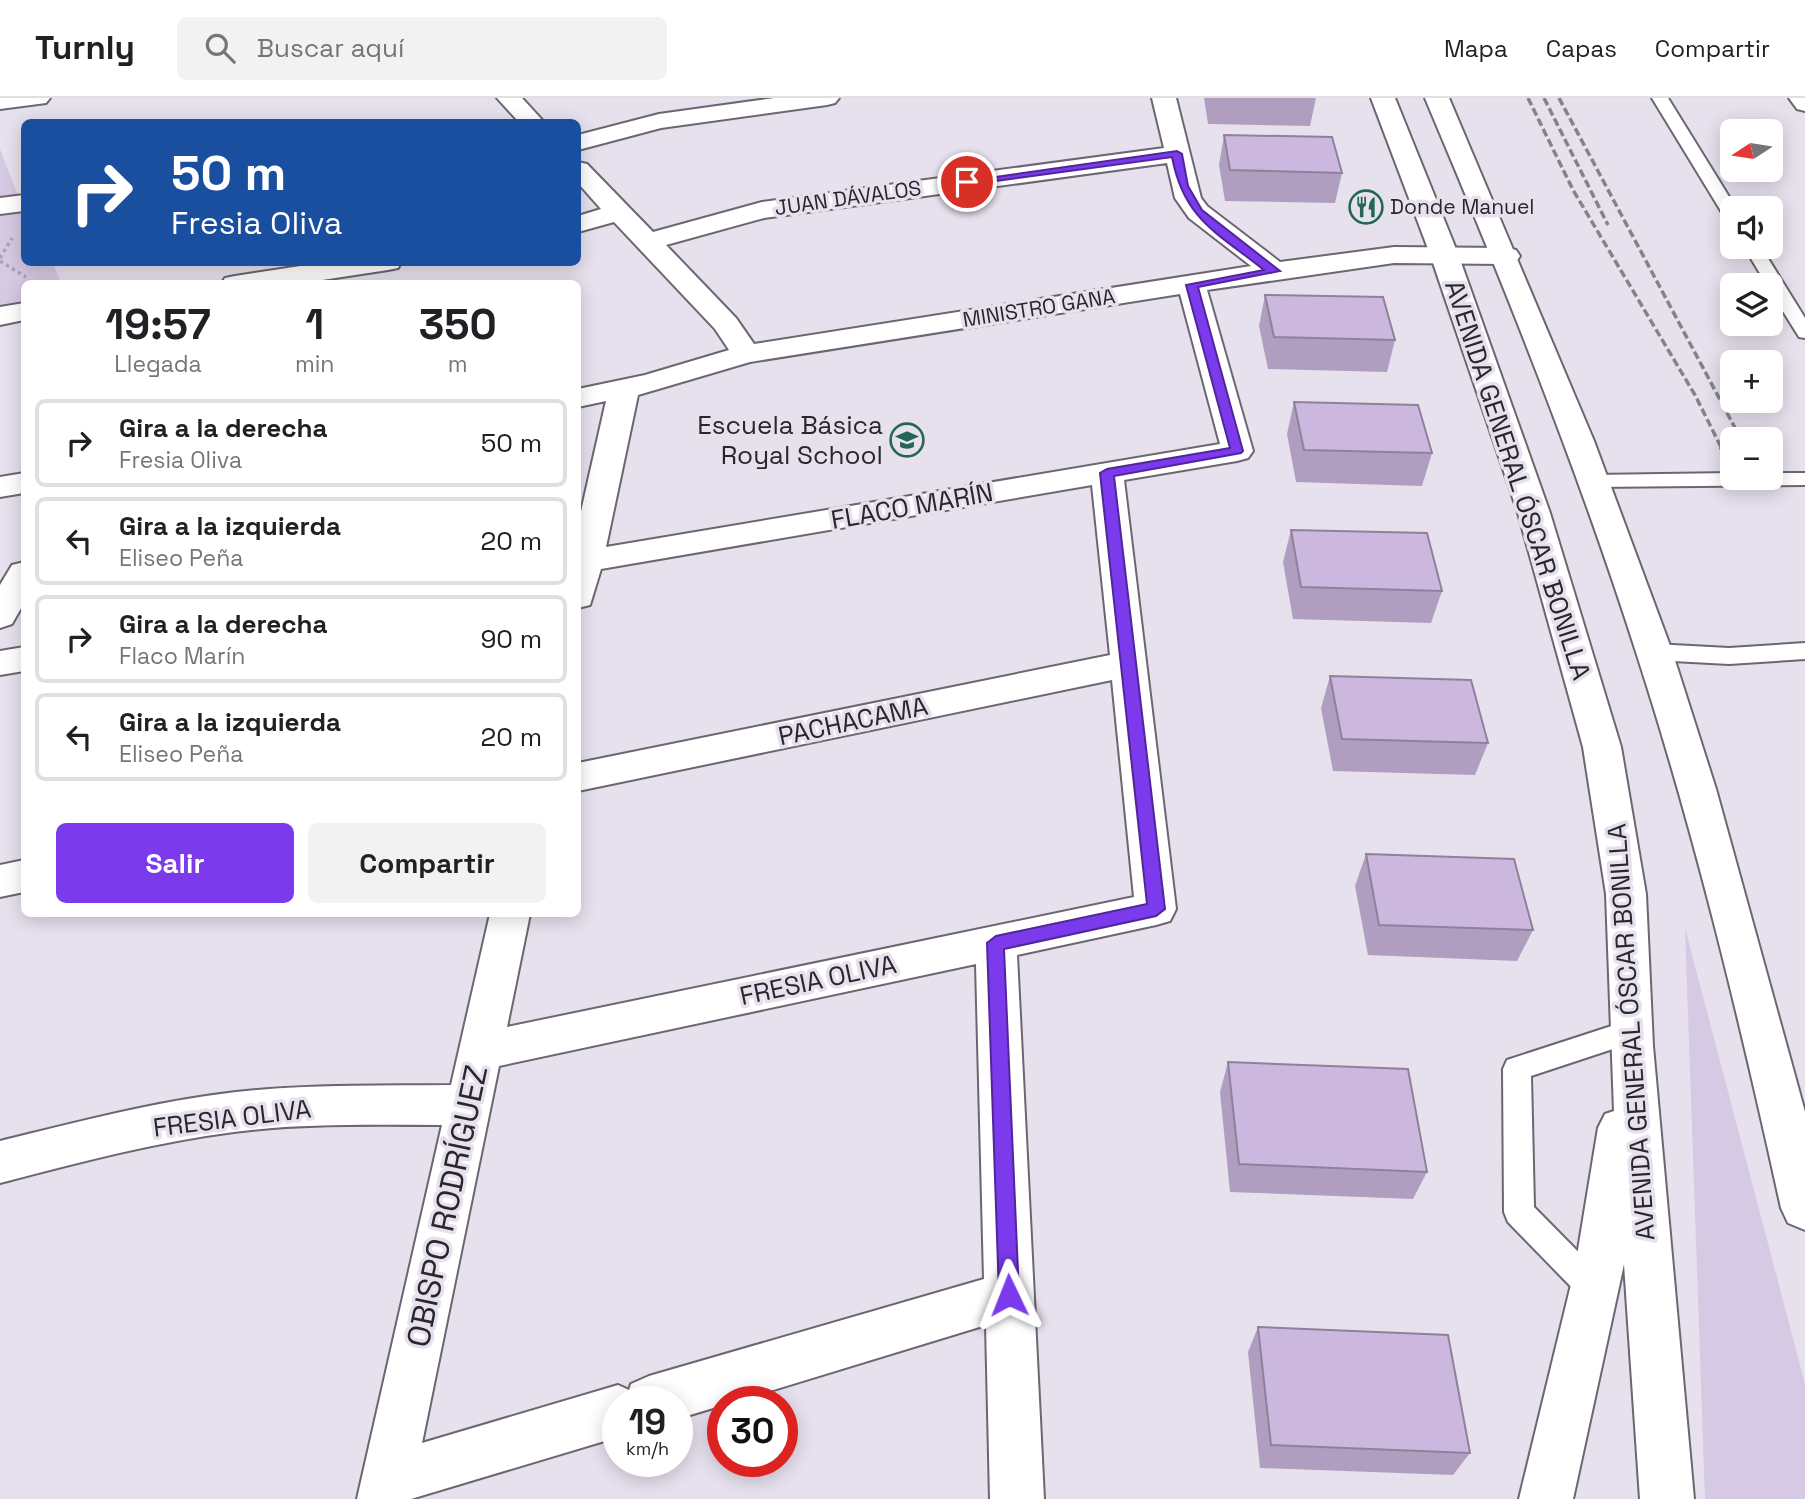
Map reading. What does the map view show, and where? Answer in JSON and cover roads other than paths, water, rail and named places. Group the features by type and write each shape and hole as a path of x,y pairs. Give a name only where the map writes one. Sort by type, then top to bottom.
{"main road":[{"path":"0,102 38,98"},
{"path":"509,98 529,119"},
{"path":"581,142 682,117 827,98"},
{"path":"1164,98 1183,186 1198,212 1274,271"},
{"name":"AVENIDA GENERAL ÓSCAR BONILLA","path":"1383,98 1444,254 1534,513 1602,747 1617,824 1626,894 1630,1039 1667,1499"},
{"path":"1437,98 1506,256 1654,652 1718,867 1805,1208"},
{"path":"1801,98 1805,104"},
{"name":"JUAN DÁVALOS","path":"648,242 762,210 1177,154"},
{"path":"581,172 726,324 747,354"},
{"path":"0,206 21,203"},
{"path":"581,223 618,212"},
{"name":"MINISTRO GANA","path":"581,397 624,390 747,354 1274,271 1364,258 1444,254 1506,256"},
{"path":"264,280 360,266"},
{"name":"FLACO MARÍN","path":"581,586 1107,473 1237,451 1192,285"},
{"path":"0,316 21,312"},
{"path":"581,582 624,390"},
{"path":"1107,473 1128,664"},
{"path":"0,487 21,483"},
{"path":"0,616 21,578"},
{"path":"0,663 21,660"},
{"name":"PACHACAMA","path":"581,776 1128,664"},
{"name":"FRESIA OLIVA","path":"480,1051 1156,909 1128,664"},
{"path":"0,881 21,877"},
{"name":"OBISPO RODRÍGUEZ","path":"387,1489 509,917"},
{"path":"996,943 1017,1499"},
{"path":"1546,1499 1595,1290 1619,1143 1630,1039"},
{"name":"FRESIA OLIVA","path":"0,1162 174,1122 234,1112 287,1108 468,1105"},
{"path":"693,1389 1009,1295"},
{"path":"387,1489 602,1416"}],"lane":[{"path":"1660,98 1720,196"},
{"path":"1759,259 1805,333"},
{"path":"1592,481 1805,480"},
{"path":"1654,652 1729,656 1805,651"},
{"path":"1595,1290 1519,1212 1517,1069 1630,1039"}],"railway":[{"path":"1528,98 1573,190 1695,395 1720,445"},
{"path":"1544,98 1608,225"},
{"path":"1559,98 1735,427"}],"place":[{"name":"Donde Manuel","path":"1366,207"},
{"name":"Escuela Básica Royal School","path":"907,440"}]}
